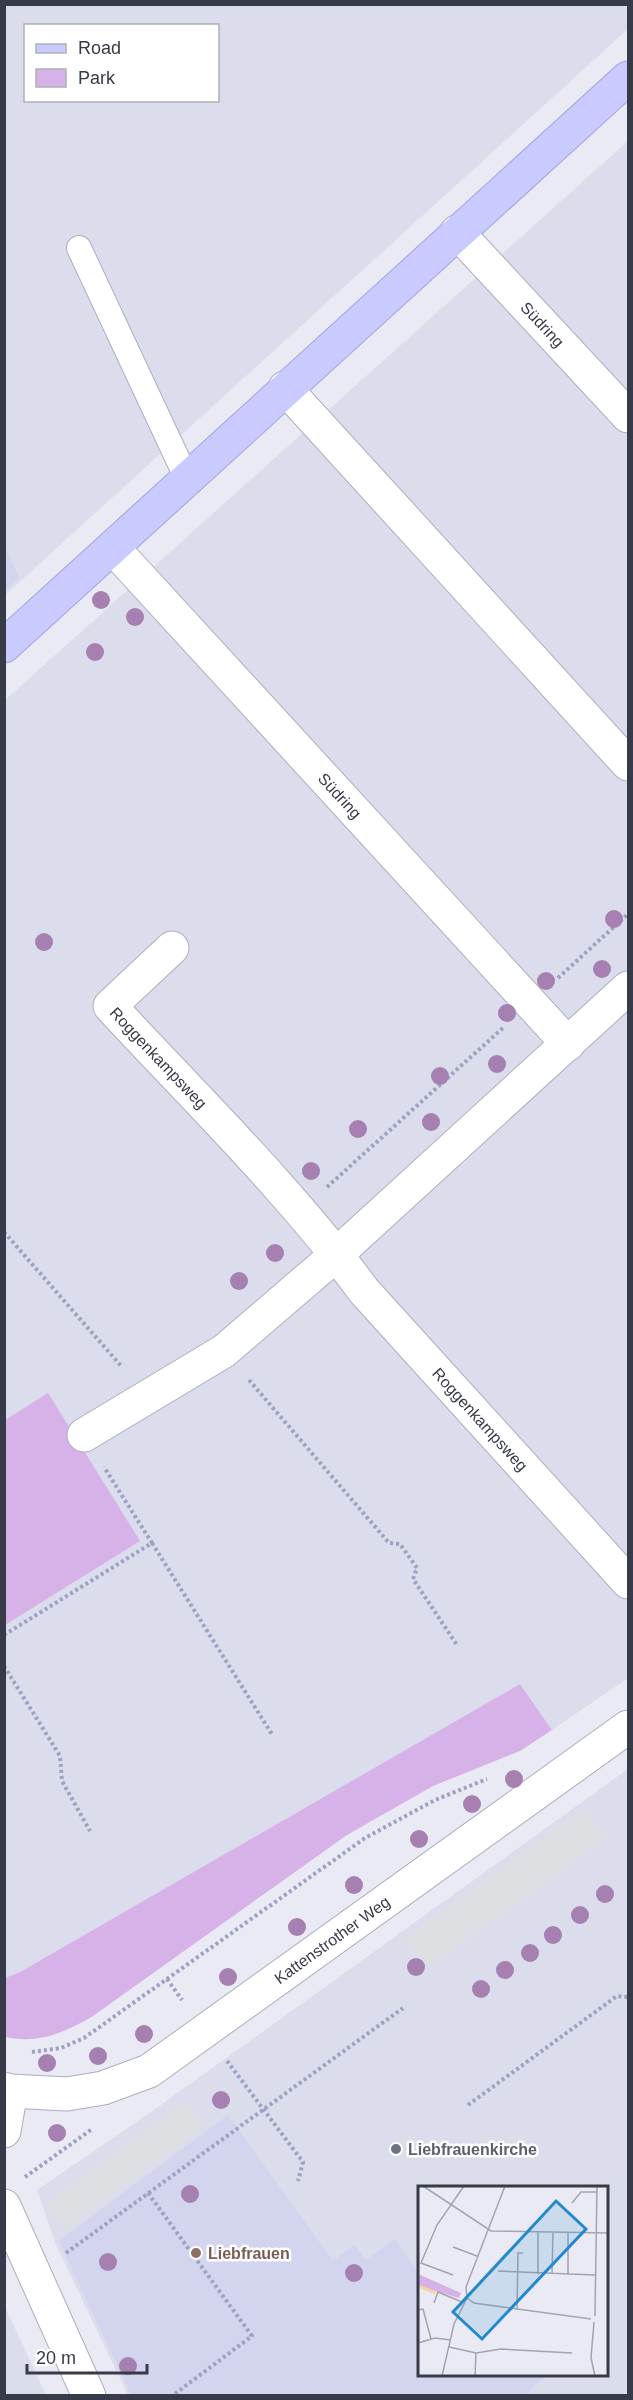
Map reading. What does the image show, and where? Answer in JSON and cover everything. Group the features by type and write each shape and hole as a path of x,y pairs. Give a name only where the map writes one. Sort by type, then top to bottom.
{"street":[{"path":"4,646 113,548 285,387 628,78"},
{"name":"Südring","path":"457,232 628,416"},
{"path":"285,387 628,764"},
{"name":"Südring","path":"113,548 568,1044"},
{"name":"Roggenkampsweg","path":"172,948 110,1006 300,1212 337,1254 364,1291 628,1582"},
{"path":"84,1435 224,1351 337,1254 628,988"},
{"name":"Kattenstrother Weg","path":"8,2090 67,2094 103,2088 149,2071 196,2020 628,1727"},
{"path":"4,2131 8,2090"},
{"path":"4,2206 89,2396"}],"lane":[{"path":"80,248 187,479"}],"path":[{"path":"300,1212 628,914"},
{"path":"4,1232 147,1396"},
{"path":"224,1351 389,1543 400,1544 417,1568 413,1579 457,1645"},
{"path":"84,1435 273,1736"},
{"path":"4,1635 152,1543"},
{"path":"4,1666 60,1756 62,1781 90,1831"},
{"path":"27,2053 61,2048 84,2038 365,1838 435,1800 489,1778"},
{"path":"167,1979 303,2162 298,2181"},
{"path":"468,2105 617,1996 628,1997"},
{"path":"63,2256 403,2008"},
{"path":"29,2175 81,2137"},
{"path":"148,2193 252,2336 172,2396"}],"shaded area":[{"path":"5,5 628,5 628,29 5,595"},
{"path":"628,141 628,1678 552,1730 520,1684 20,1972 5,1978 4,701"},
{"path":"5,546 19,578 4,591"},
{"path":"628,1769 628,2395 128,2395 56,2245 37,2190 154,2110"},
{"path":"585,1808 607,1838 428,1968 406,1938"},
{"path":"186,2101 204,2126 65,2229 46,2204"},
{"name":"Liebfrauen","path":"228,2115 333,2261 354,2245 366,2260 395,2239 418,2272 418,2376 545,2376 525,2395 131,2395 59,2241"},
{"path":"5,2307 46,2395 5,2395"}],"green space":[{"path":"48,1393 140,1541 5,1625 5,1420"},
{"path":"520,1684 552,1730 520,1751 433,1786 347,1835 93,2016 51,2036 29,2039 5,2037 5,1978 20,1972"}],"place":[{"name":"Liebfrauenkirche","path":"396,2149"},
{"name":"Liebfrauen","path":"196,2253"}]}
